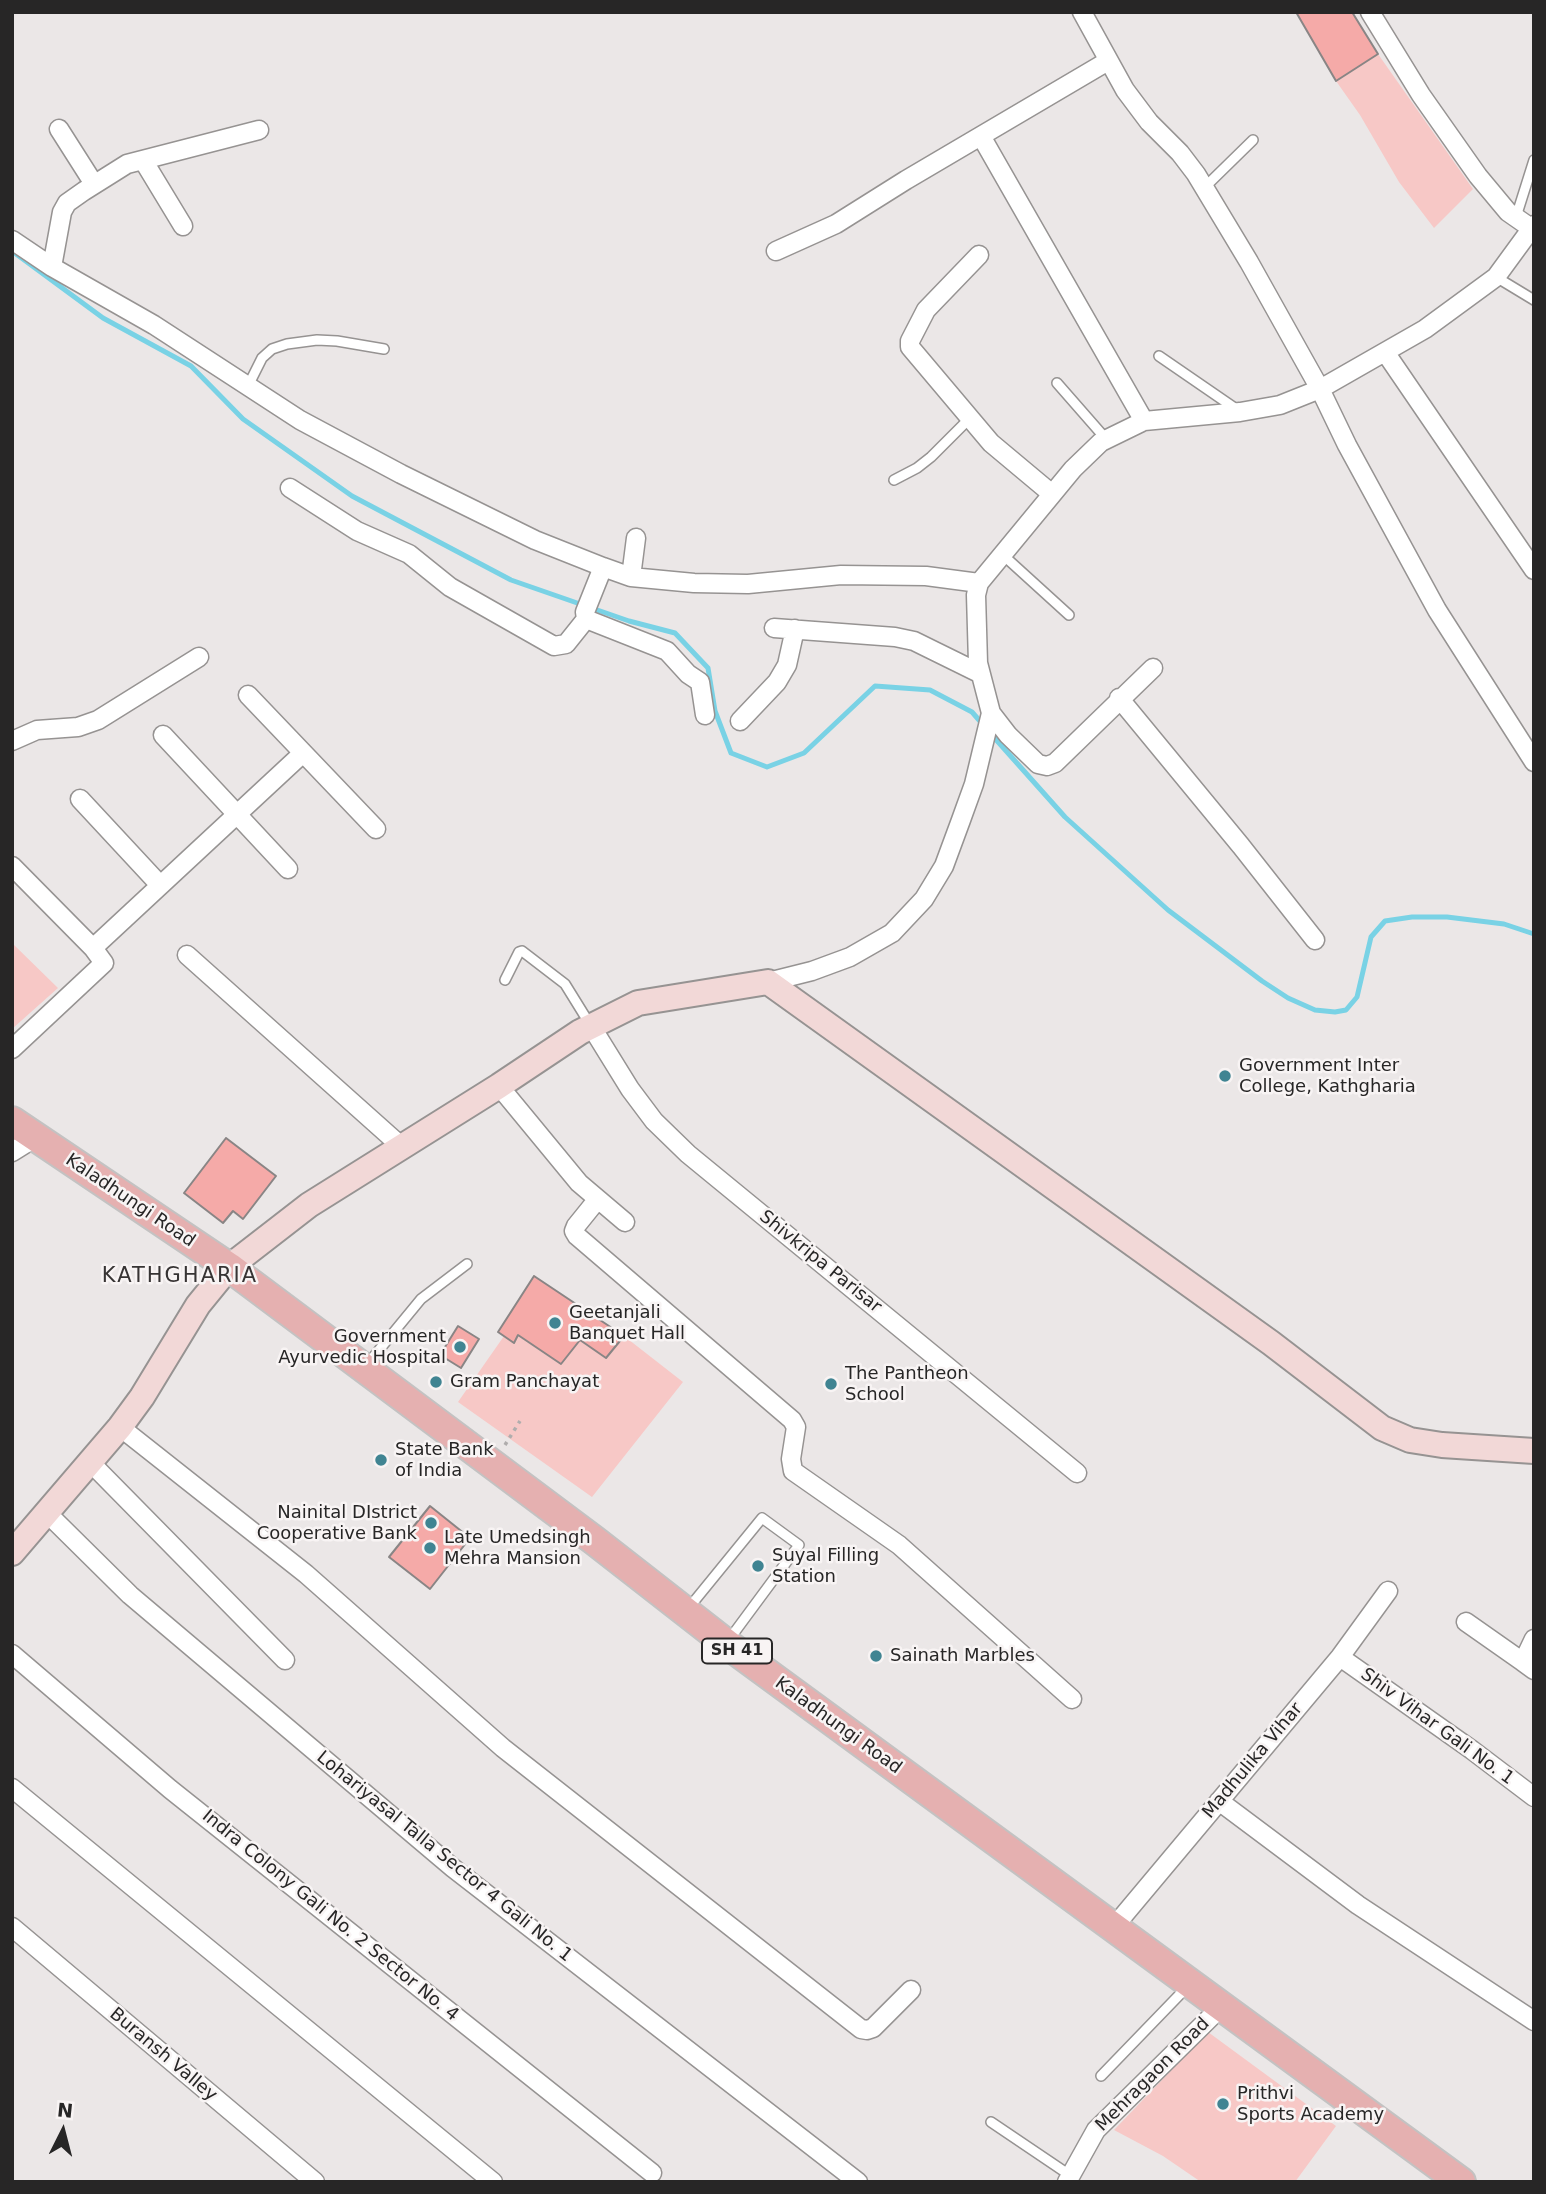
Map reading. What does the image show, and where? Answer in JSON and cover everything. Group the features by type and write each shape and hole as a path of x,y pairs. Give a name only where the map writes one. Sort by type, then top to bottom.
{"main road":[{"name":"Kaladhungi Road","path":"12,1121 229,1267 727,1644 1461,2182"}],"street":[{"path":"1082,12 1125,90 1149,122 1180,153 1205,187 1320,389 1346,445 1437,610 1534,762"},
{"path":"1153,668 1055,762 1047,766 1038,764 1008,735 991,713 979,673 976,595 979,583 1073,469 1106,439 1144,421 1240,412 1280,405 1320,389 1425,329 1496,277 1527,223 1508,212 1478,176 1421,95 1370,12"},
{"path":"776,251 836,224 1108,61"},
{"path":"60,129 94,184"},
{"path":"52,267 62,212 67,203 94,184 127,164 259,130"},
{"path":"981,136 1144,421"},
{"path":"143,160 183,226"},
{"path":"12,240 52,267 154,325 300,420 401,474 536,540 631,577 694,583 748,584 841,575 926,576 979,583"},
{"path":"979,255 926,310 919,319 909,344 991,443 1052,494"},
{"path":"1385,352 1534,569"},
{"path":"290,488 357,531 409,554 450,587 554,646 566,644 586,615 603,567"},
{"path":"631,577 636,538"},
{"path":"586,615 667,651 688,674 700,682 705,715"},
{"path":"774,628 895,637 914,641 979,673"},
{"path":"740,721 777,682 787,665 795,629"},
{"path":"12,741 37,730 78,727 99,720 199,657"},
{"path":"248,695 376,829"},
{"path":"1119,698 1315,940"},
{"path":"12,1553 120,1427 142,1397 198,1305 229,1267 309,1205 591,1026 638,1003 768,982 812,971 850,957 892,933 924,900 944,866 974,784 991,713"},
{"path":"163,735 288,869"},
{"path":"93,948 303,753"},
{"path":"80,799 159,884"},
{"path":"12,866 104,960 103,966 12,1049"},
{"path":"187,955 402,1147"},
{"path":"768,982 1271,1343 1382,1428 1410,1440 1442,1446 1534,1451"},
{"name":"Shivkripa Parisar","path":"591,1026 630,1089 654,1121 688,1154 1077,1473"},
{"path":"499,1086 579,1183 625,1223"},
{"path":"12,1153 36,1137"},
{"path":"597,1200 576,1226 574,1231 577,1236 792,1420 796,1427 791,1459 793,1471 899,1545 1072,1699"},
{"path":"120,1427 306,1574 503,1748 861,2029 867,2031 873,2028 911,1990"},
{"path":"90,1462 285,1660"},
{"name":"Lohariyasal Talla Sector 4 Gali No. 1","path":"47,1513 130,1595 453,1868 858,2182"},
{"name":"Madhulika Vihar","path":"1113,1928 1340,1657 1388,1591"},
{"path":"1466,1622 1528,1666 1534,1639"},
{"name":"Indra Colony Gali No. 2 Sector No. 4","path":"12,1654 170,1789 652,2173"},
{"name":"Shiv Vihar Gali No. 1","path":"1340,1657 1472,1749 1534,1797"},
{"path":"12,1788 493,2182"},
{"path":"1219,1801 1358,1905 1534,2021"},
{"name":"Buransh Valley","path":"12,1927 315,2182"},
{"name":"Mehragaon Road","path":"1069,2179 1096,2130 1221,2007"}],"lane":[{"path":"1205,187 1253,140"},
{"path":"1527,223 1534,160"},
{"path":"1496,277 1534,300"},
{"path":"248,386 262,358 272,349 286,344 317,340 337,341 384,349"},
{"path":"1159,356 1240,412"},
{"path":"1057,383 1106,439"},
{"path":"894,480 931,457 970,418"},
{"path":"1003,555 1069,615"},
{"path":"505,979 522,951 565,984 591,1026"},
{"path":"363,1369 421,1299 467,1264"},
{"path":"686,1611 762,1518 799,1545 727,1644"},
{"path":"1101,2076 1190,1985"},
{"path":"991,2122 1069,2179"}],"path":[{"path":"492,1465 520,1421"}],"shaded area":[{"path":"1378,54 1473,189 1434,228 1399,182 1360,115 1336,81"},
{"path":"12,943 58,988 12,1029"},
{"path":"518,1335 580,1340 606,1358 624,1336 683,1382 592,1497 458,1402 504,1336 513,1342"},
{"name":"Prithvi Sports Academy","path":"1208,2032 1336,2126 1295,2182 1201,2182 1163,2156 1114,2130"}],"building":[{"path":"1296,12 1352,12 1378,54 1336,81"},
{"path":"226,1138 276,1176 243,1219 233,1211 223,1223 184,1193"},
{"name":"Geetanjali Banquet Hall","path":"534,1276 624,1336 606,1358 580,1340 561,1364 518,1335 514,1343 498,1332"},
{"name":"Government Ayurvedic Hospital","path":"458,1326 479,1339 461,1368 440,1355"},
{"name":"Late Umedsingh Mehra Mansion","path":"430,1506 470,1538 430,1589 389,1557"}],"waterway":[{"path":"12,251 103,318 191,366 243,419 352,496 511,580 629,621 675,633 708,668 715,711 731,753 767,767 804,753 875,686 930,690 972,712 985,727"},
{"path":"991,734 1065,817 1168,910 1262,981 1288,998 1315,1010 1346,1010 1357,997 1371,937 1385,921 1412,917 1447,917 1504,924 1534,934"}],"place":[{"name":"Government Inter College, Kathgharia","path":"1225,1076"},
{"name":"Geetanjali Banquet Hall","path":"555,1323"},
{"name":"Government Ayurvedic Hospital","path":"460,1347"},
{"name":"Gram Panchayat","path":"436,1382"},
{"name":"The Pantheon School","path":"831,1384"},
{"name":"State Bank of India","path":"381,1460"},
{"name":"Nainital DIstrict Cooperative Bank","path":"431,1523"},
{"name":"Late Umedsingh Mehra Mansion","path":"430,1548"},
{"name":"Suyal Filling Station","path":"758,1566"},
{"name":"Sainath Marbles","path":"876,1656"},
{"name":"Prithvi Sports Academy","path":"1223,2104"}],"district":[{"name":"KATHGHARIA","path":"180,1277"}]}
